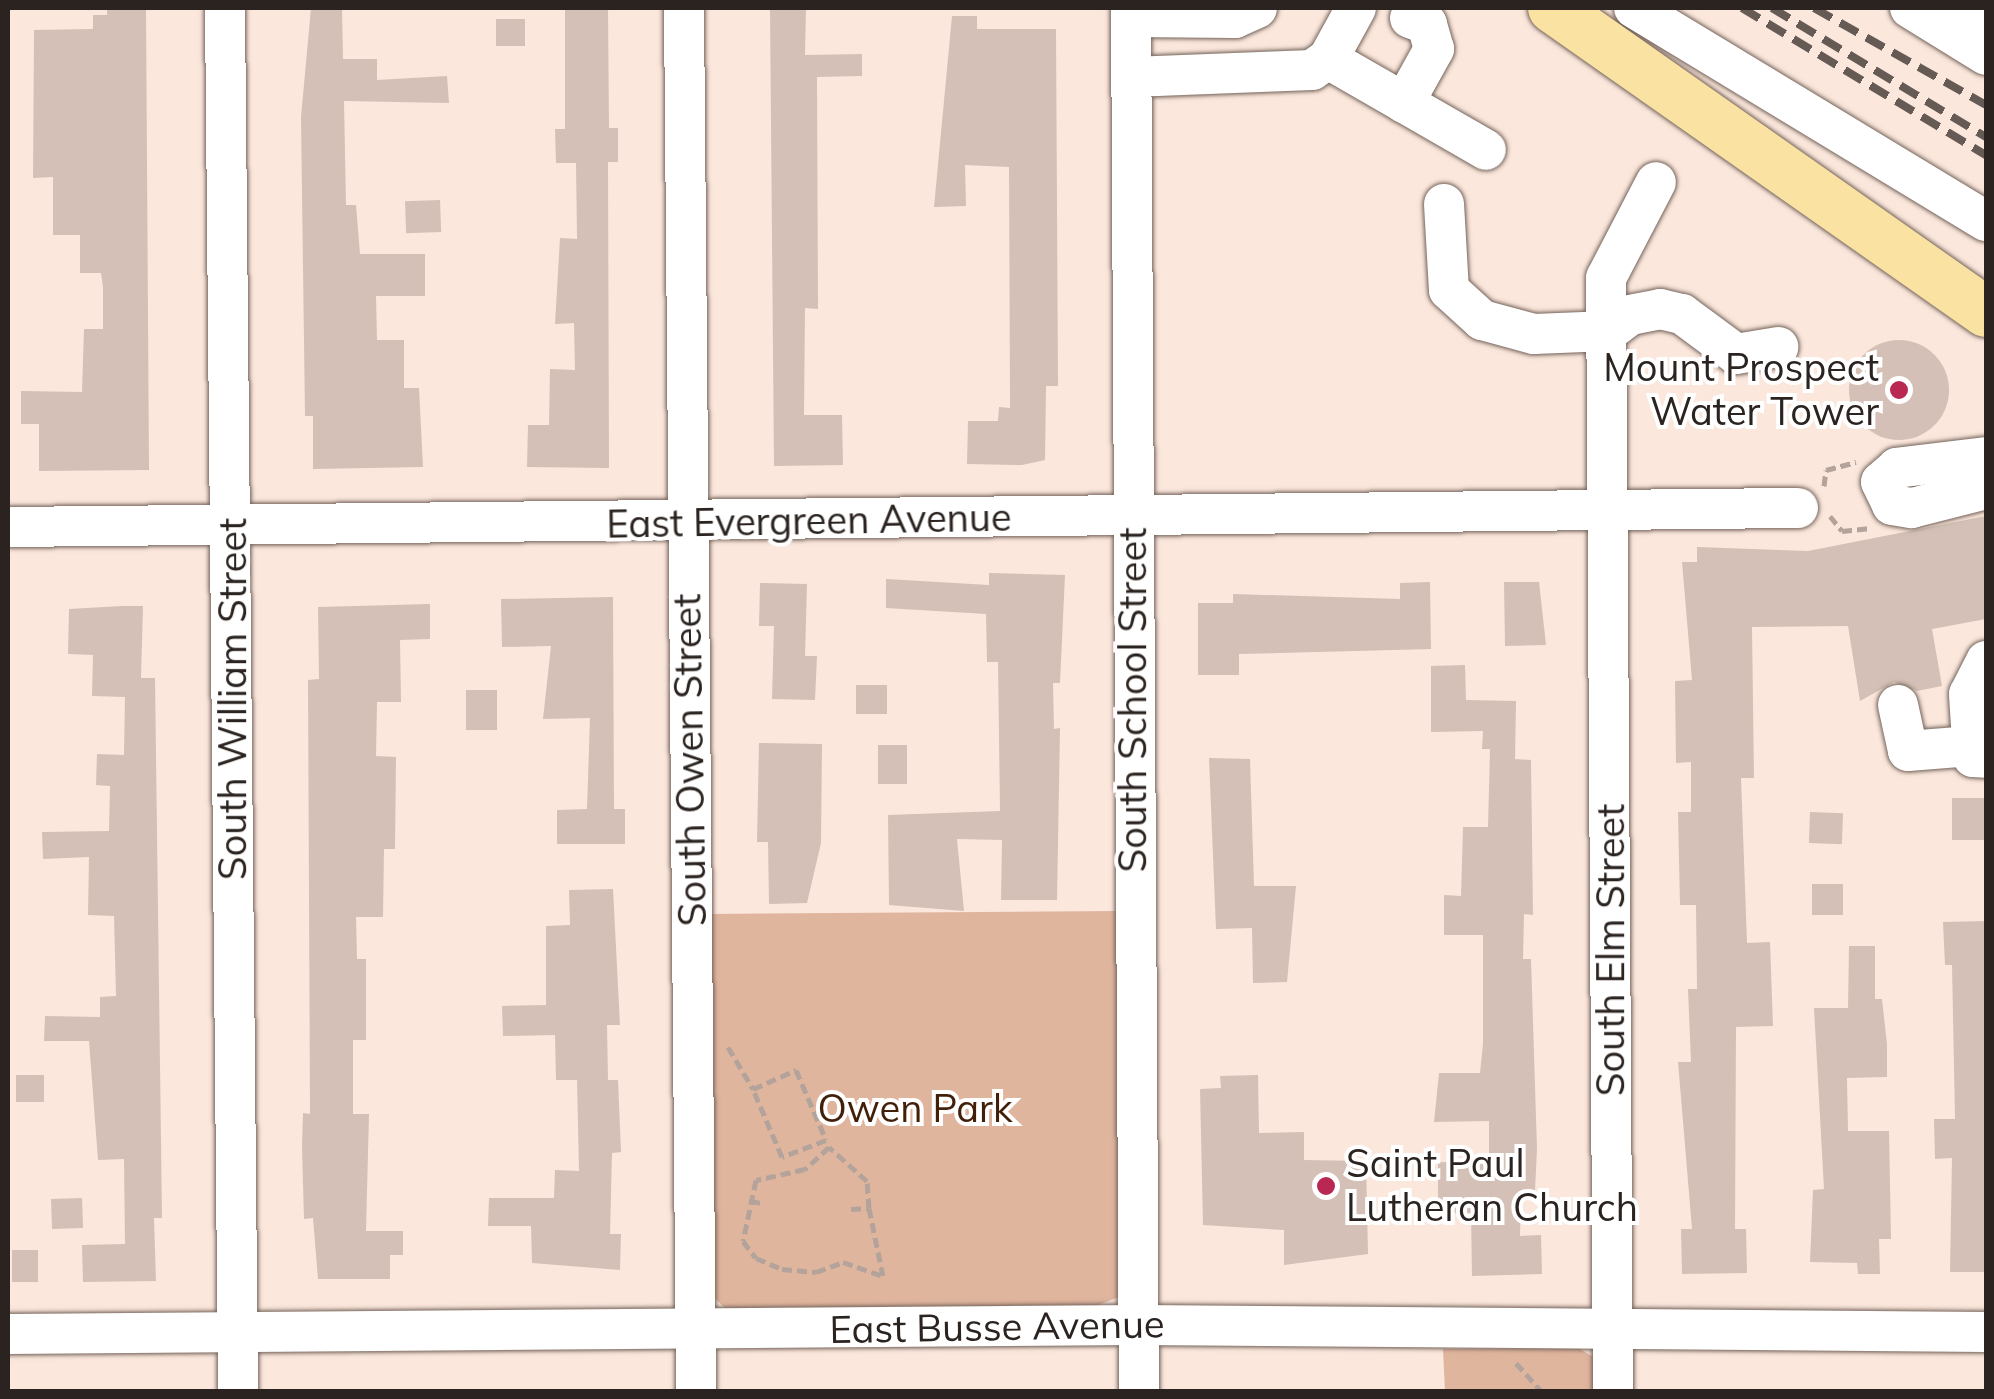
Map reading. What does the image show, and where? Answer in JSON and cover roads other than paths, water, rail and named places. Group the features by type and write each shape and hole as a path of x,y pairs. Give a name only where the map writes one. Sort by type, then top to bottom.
{"main road":[{"path":"1552,8 1623,19 1986,312"}],"street":[{"name":"South William Street","path":"226,8 238,1392"},
{"name":"South Owen Street","path":"684,8 696,1392"},
{"path":"1131,12 1235,18 1256,8"},
{"path":"1130,77 1297,73 1328,59 1356,8"},
{"path":"1910,8 1986,55"},
{"path":"1964,8 1986,21"},
{"name":"South School Street","path":"1131,12 1140,1392"},
{"path":"1397,98 1434,48 1427,24 1402,13"},
{"path":"1623,19 1986,220"},
{"path":"1328,59 1486,150"},
{"name":"South Elm Street","path":"1612,1392 1608,264 1656,182"},
{"path":"1444,204 1442,265 1461,308 1534,334 1608,331 1630,315 1660,308 1682,314 1736,354 1778,347"},
{"path":"1986,457 1897,468 1880,482 1892,505 1912,508 1986,488"},
{"name":"East Evergreen Avenue","path":"8,527 1798,508"},
{"path":"1898,706 1908,751 1979,752 1969,694 1986,661"},
{"name":"East Busse Avenue","path":"8,1334 1139,1325 1986,1332"}],"railway":[{"path":"1742,8 1986,155"},
{"path":"1772,8 1986,137"},
{"path":"1814,8 1986,105"}],"place":[{"name":"Mount Prospect Water Tower","path":"1899,390"},
{"name":"Saint Paul Lutheran Church","path":"1326,1186"}],"park label":[{"name":"Owen Park","path":"915,1109"}]}
